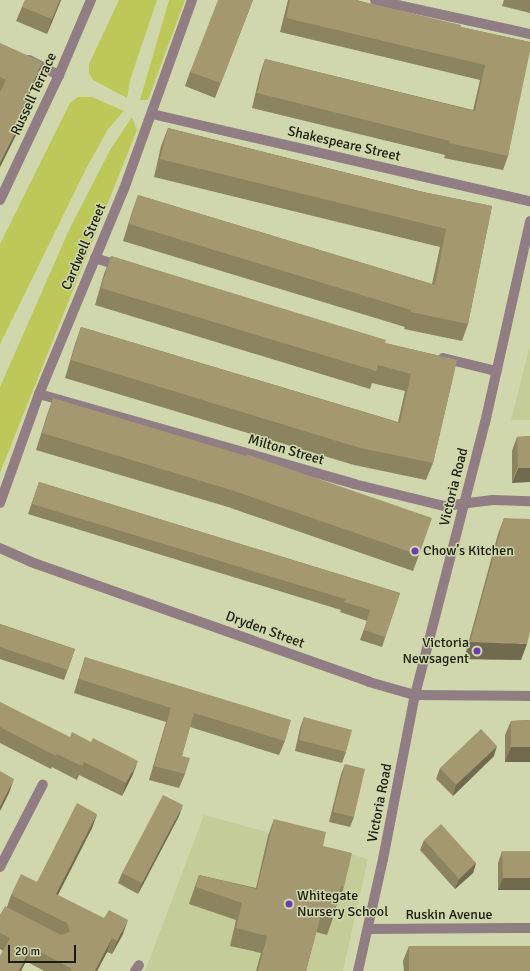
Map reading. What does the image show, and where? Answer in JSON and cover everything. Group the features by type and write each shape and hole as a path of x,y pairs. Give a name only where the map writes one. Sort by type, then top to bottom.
{"street":[{"name":"Russell Terrace","path":"0,200 59,75 91,0"},
{"name":"Cardwell Street","path":"0,503 39,394 152,114 192,0"},
{"path":"375,0 530,34"},
{"path":"20,55 59,75"},
{"name":"Shakespeare Street","path":"152,114 530,201"},
{"name":"Victoria Road","path":"358,971 369,929 415,695 465,504 530,221"},
{"path":"95,258 133,269"},
{"path":"434,355 496,371"},
{"name":"Milton Street","path":"39,394 354,484 444,506 493,500 530,501"},
{"name":"Dryden Street","path":"0,548 31,562 369,682 415,695 530,696"},
{"path":"0,867 43,784"},
{"name":"Ruskin Avenue","path":"369,929 530,928"}],"shaded area":[{"path":"530,345 530,420 511,420"},
{"path":"204,815 368,859 343,971 145,971"}],"green space":[{"path":"119,0 157,0 130,80 127,98 93,80 89,73 89,64"},
{"path":"169,0 185,0 148,100 140,100"},
{"path":"78,97 92,97 124,111 108,129 87,167 0,344 0,244 70,103"},
{"path":"132,117 137,130 0,473 0,387 69,230 110,150"}],"building":[{"path":"25,0 60,0 52,19 22,7"},
{"path":"218,0 253,0 221,83 190,72"},
{"path":"290,0 356,0 461,25 461,27 530,42 530,51 508,156 449,143 450,141 257,93 265,59 475,111 485,65 286,18"},
{"path":"0,43 42,62 19,117 22,119 0,163 0,92 6,80 0,77"},
{"path":"168,128 423,192 492,206 468,324 411,312 411,310 129,224 138,195 435,285 446,229 160,159"},
{"path":"111,256 386,340 385,343 457,360 433,463 360,448 71,360 81,327 400,423 411,374 378,365 376,371 101,288"},
{"path":"53,398 246,456 246,454 432,518 419,555 234,491 42,433"},
{"path":"530,436 530,468 518,468 517,437"},
{"path":"39,482 400,593 385,637 364,630 370,610 344,602 345,599 32,504"},
{"path":"504,518 530,519 530,632 527,644 470,642"},
{"path":"0,624 75,649 68,670 0,647"},
{"path":"85,657 291,720 285,741 194,713 182,756 190,758 185,774 154,766 171,708 79,679"},
{"path":"0,702 70,737 72,732 91,742 93,738 138,761 126,783 84,762 82,766 57,754 56,756 0,727"},
{"path":"304,717 352,730 346,752 299,740"},
{"path":"530,720 530,747 511,747 511,721"},
{"path":"481,729 497,746 456,785 440,768"},
{"path":"345,764 365,769 354,817 333,812"},
{"path":"0,771 14,779 0,806"},
{"path":"163,795 183,805 142,883 122,873"},
{"path":"77,803 97,814 56,894 104,918 109,910 128,920 117,941 112,938 95,971 70,971 72,969 31,947 19,971 0,971 0,956 10,938 0,933 0,915 5,906 61,935 70,932 67,923 11,895 21,874 37,882"},
{"name":"Whitegate Nursery School","path":"274,819 326,832 323,846 352,853 344,887 341,886 333,918 321,915 306,971 258,971 267,936 236,928 242,903 196,887 199,875 257,889"},
{"path":"441,824 476,863 459,879 424,840"},
{"path":"502,851 530,851 530,878 503,878"},
{"path":"409,946 530,946 530,971 409,971"}],"place":[{"name":"Chow’s Kitchen","path":"415,551"},
{"name":"Victoria Newsagent","path":"477,651"},
{"name":"Whitegate Nursery School","path":"289,904"}]}
